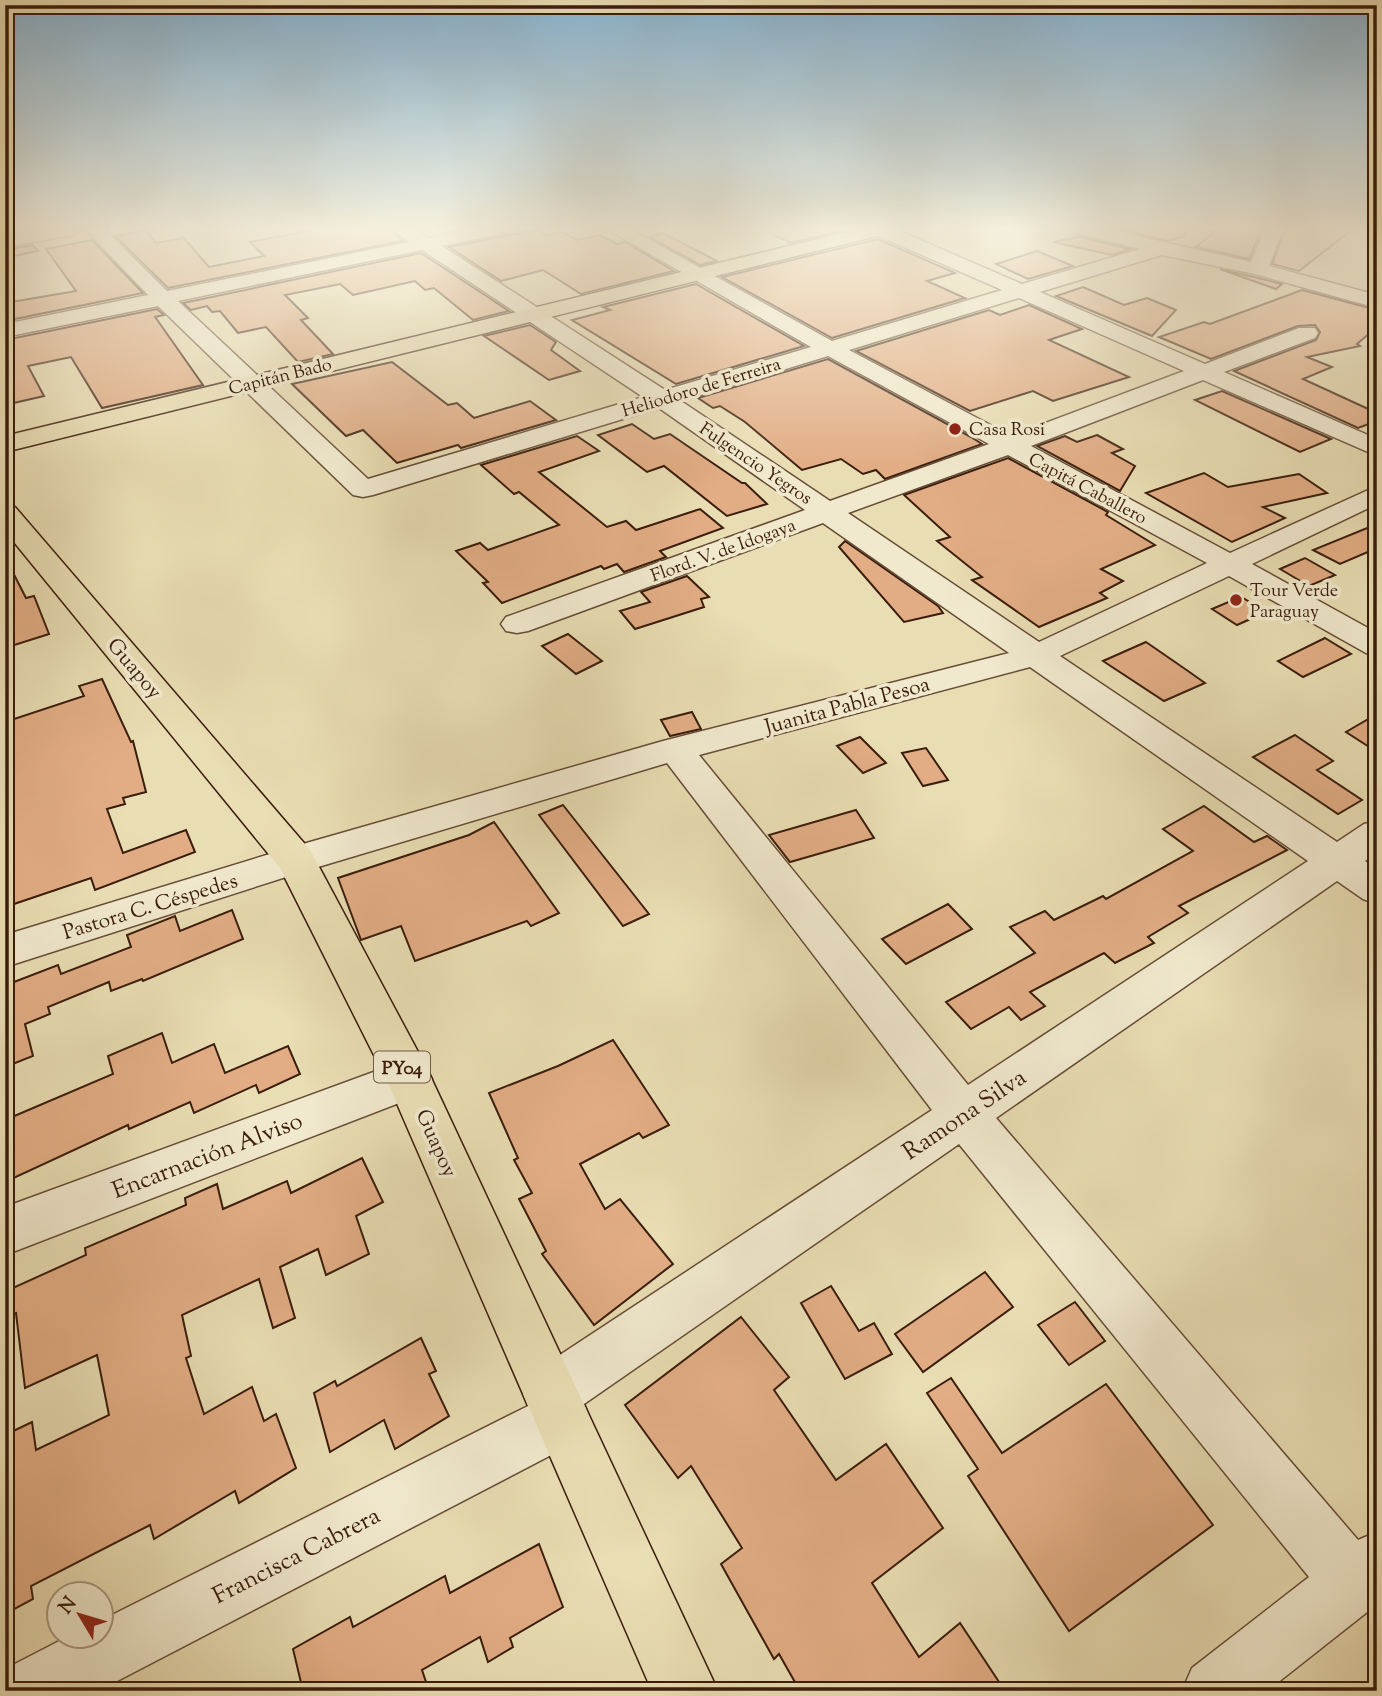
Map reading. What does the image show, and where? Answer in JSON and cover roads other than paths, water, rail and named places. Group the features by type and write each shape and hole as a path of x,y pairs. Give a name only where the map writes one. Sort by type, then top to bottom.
{"main road":[{"name":"Capitán Bado","path":"5,444 559,308"},
{"name":"Guapoy","path":"5,513 296,860 409,1079 685,1691"}],"street":[{"path":"5,331 118,308"},
{"path":"173,308 251,383"},
{"name":"Fulgencio Yegros","path":"525,308 662,399 1377,889"},
{"name":"Capitá Caballero","path":"756,308 1008,446 1230,563 1377,646"},
{"name":"Heliodoro de Ferreira","path":"251,383 363,489 962,308"},
{"path":"1058,308 1377,448"},
{"name":"Flord. V. de Idogaya","path":"517,624 1008,446 1307,332"},
{"name":"Juanita Pabla Pesoa","path":"296,860 675,749 1037,655 1377,494"},
{"path":"675,749 963,1115 1365,1573 1215,1691"},
{"name":"Ramona Silva","path":"557,1407 963,1115 1377,834"},
{"name":"Pastora C. Céspedes","path":"5,951 296,860"},
{"name":"Encarnación Alviso","path":"5,1231 409,1079"},
{"name":"Francisca Cabrera","path":"30,1691 557,1407"}],"place":[{"name":"Casa Rosi","path":"955,429"},
{"name":"Tour Verde Paraguay","path":"1236,600"}]}
